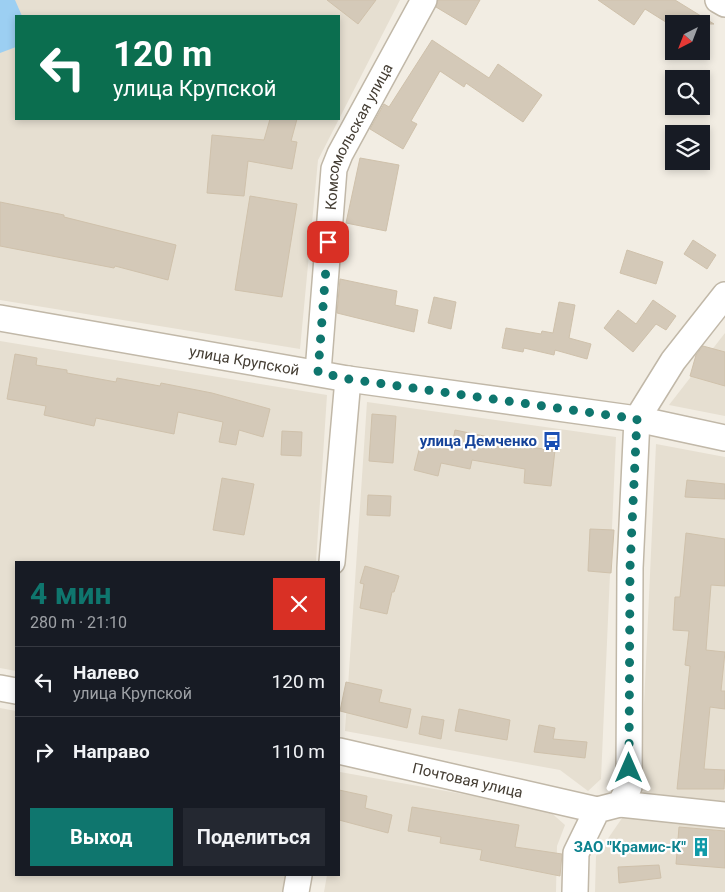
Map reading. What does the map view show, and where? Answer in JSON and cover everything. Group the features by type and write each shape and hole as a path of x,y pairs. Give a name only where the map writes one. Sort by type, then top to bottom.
{"street":[{"name":"Комсомольская улица","path":"318,372 334,170 340,154 424,0"},
{"path":"718,0 725,4"},
{"path":"576,892 576,853 609,807 629,788 630,568 637,419 672,361 725,295"},
{"name":"улица Крупской","path":"0,318 318,372 348,379 637,419 725,438"},
{"path":"332,561 348,379"},
{"path":"0,688 15,691"},
{"name":"Почтовая улица","path":"340,751 609,807 725,815"},
{"path":"296,892 299,876"}],"shaded area":[{"path":"0,0 400,0 340,117 340,15 15,15 15,120 338,120 318,160 300,349 0,300"},
{"path":"725,333 725,416 669,405"},
{"path":"0,341 327,395 316,561 15,561 15,671 0,668"},
{"path":"367,402 616,437 601,779 588,791 560,770 345,731"},
{"path":"656,444 725,457 725,892 595,892 596,856 640,792"},
{"path":"0,708 15,711 15,876 286,876 284,892 0,892"},
{"path":"340,772 547,809 565,825 557,846 556,892 324,892 327,876 340,876"}],"water":[{"path":"0,0 15,0 22,15 15,15 15,47 0,53"}],"building":[{"path":"327,0 376,0 358,24"},
{"path":"438,0 480,0 466,25 436,7"},
{"path":"598,0 675,0 699,15 665,15 665,22 645,9 634,25"},
{"path":"432,40 489,78 498,64 542,95 523,122 466,83 464,87 440,71 411,121 417,124 403,149 370,129 384,104 389,107"},
{"path":"270,120 297,120 291,141 297,142 292,169 248,161 244,196 207,193 212,135 264,140"},
{"path":"360,158 399,165 386,231 346,223"},
{"path":"250,196 297,204 282,297 235,290"},
{"path":"0,202 64,215 64,217 176,245 168,280 115,266 114,268 0,246"},
{"path":"693,240 716,255 707,269 684,254"},
{"path":"627,250 663,262 656,284 620,273"},
{"path":"340,279 397,291 395,305 418,310 414,332 337,313"},
{"path":"434,297 456,302 451,329 428,323"},
{"path":"653,300 676,316 666,330 656,324 633,352 604,328 618,310 636,324"},
{"path":"559,302 575,305 569,338 591,344 587,359 555,350 554,355 524,348 523,352 502,348 506,328 541,334 542,331 553,333"},
{"path":"703,346 725,352 725,386 690,376 696,355"},
{"path":"15,354 37,358 36,365 67,370 67,373 116,382 117,378 160,386 161,383 212,393 270,409 263,437 239,430 236,445 219,442 223,422 178,412 174,434 96,418 94,426 44,415 46,406 7,399"},
{"path":"372,414 396,416 393,463 369,461"},
{"path":"455,430 518,443 517,446 555,450 551,486 524,483 525,469 472,460 470,469 441,463 438,476 414,470 421,442 451,450"},
{"path":"282,431 302,432 301,456 281,455"},
{"path":"222,478 254,484 244,535 213,530"},
{"path":"687,480 725,484 725,499 685,497"},
{"path":"368,495 391,496 390,516 367,515"},
{"path":"590,529 614,530 611,573 588,571"},
{"path":"686,533 725,539 725,586 711,585 706,650 725,652 721,691 725,691 725,709 710,707 704,769 725,770 724,789 677,789 690,666 685,665 689,631 673,630 675,597 680,597"},
{"path":"365,566 399,576 394,592 392,592 387,614 360,608 364,584 360,583"},
{"path":"346,682 382,690 379,702 411,709 407,728 340,711"},
{"path":"459,709 510,720 507,740 455,731"},
{"path":"422,716 444,720 441,739 419,734"},
{"path":"539,725 555,728 553,739 587,742 585,758 534,752"},
{"path":"340,790 367,796 365,808 392,815 388,833 340,820"},
{"path":"412,807 519,825 515,847 562,854 560,876 480,860 482,850 440,843 441,837 408,831"},
{"name":"ЗАО \"Крамис-К\"","path":"679,827 725,831 725,868 676,864"},
{"path":"659,865 661,878 619,883 618,867"}],"place":[{"name":"улица Демченко","path":"552,441"},
{"name":"ЗАО \"Крамис-К\"","path":"701,847"}],"route":[{"path":"328,242 318,372 348,379 637,419 630,568 629,768"}]}
